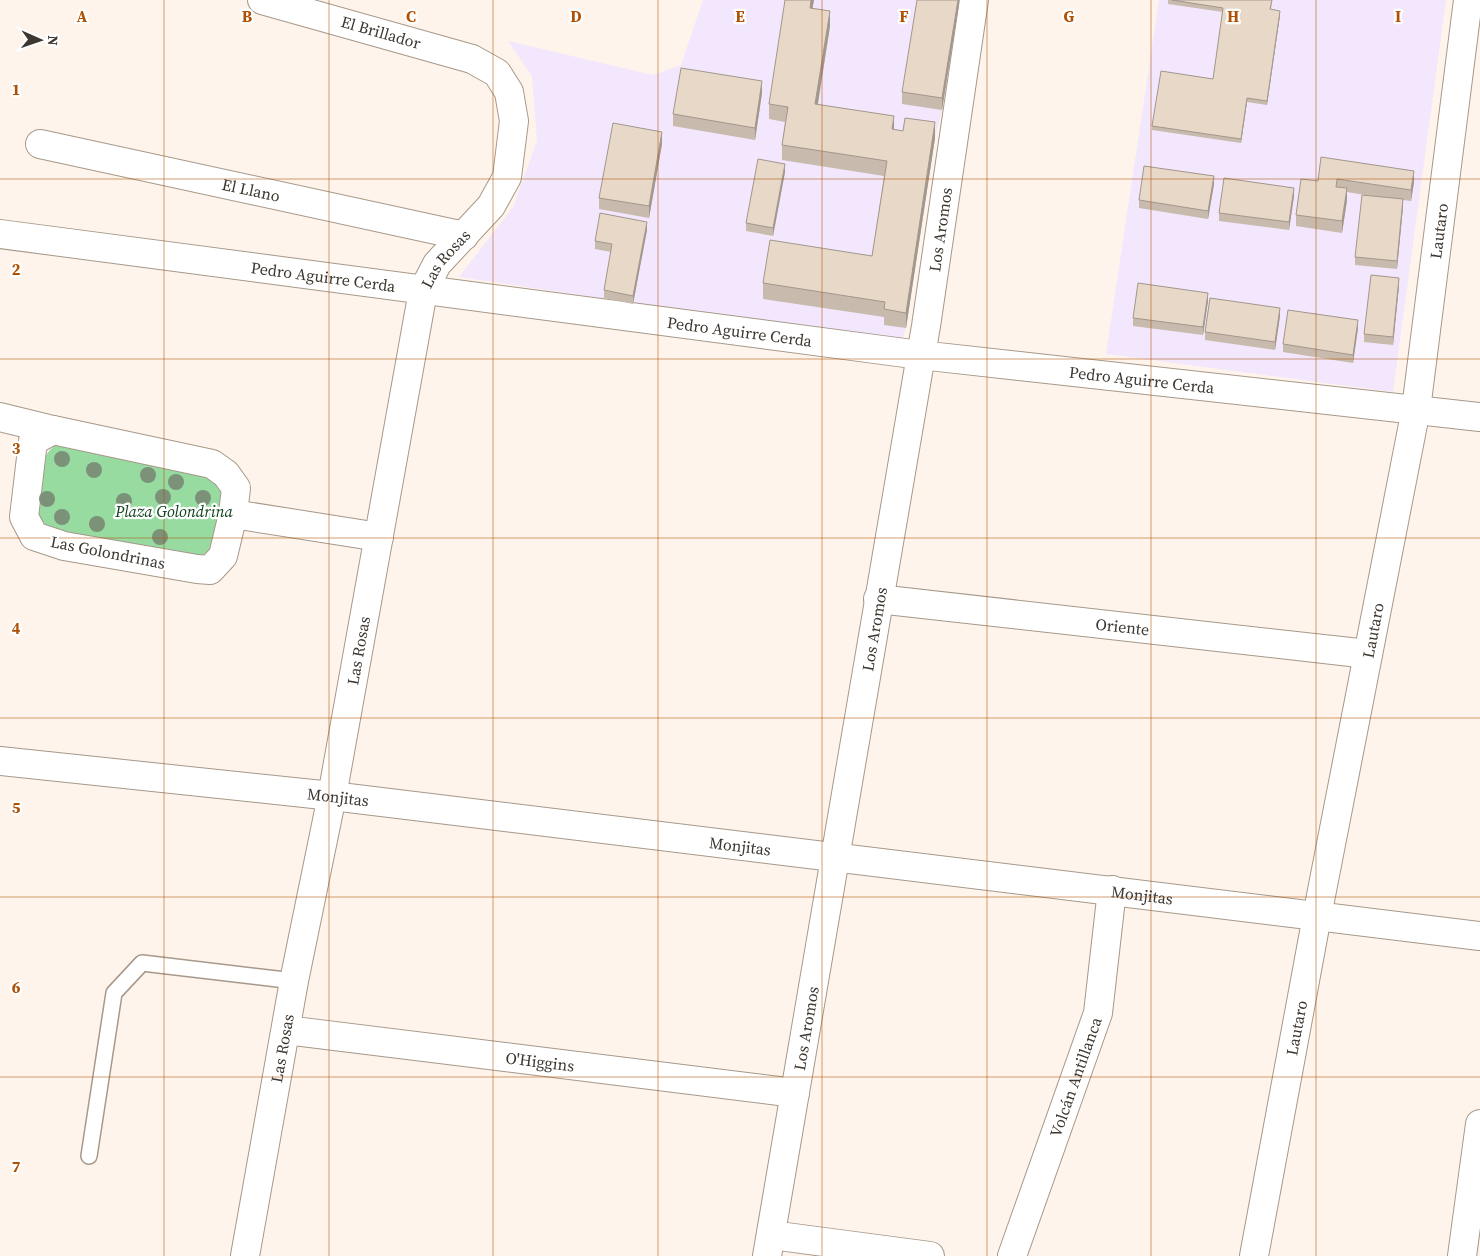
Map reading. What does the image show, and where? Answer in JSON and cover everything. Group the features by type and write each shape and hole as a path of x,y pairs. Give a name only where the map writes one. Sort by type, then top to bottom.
{"street":[{"name":"El Brillador","path":"262,0 321,7 472,59 497,73"},
{"name":"Los Aromos","path":"769,1246 920,354 974,0"},
{"name":"Lautaro","path":"1254,1256 1317,916 1416,409 1468,0"},
{"name":"Las Rosas","path":"246,1256 294,982 332,796 423,291 437,264 491,206 507,177 514,121 509,92 497,73"},
{"name":"El Llano","path":"40,144 464,236"},
{"name":"Pedro Aguirre Cerda","path":"0,234 423,291 920,354 1480,417"},
{"name":"Las Golondrinas","path":"0,417 212,464 226,474 236,488 233,514 223,556 210,570 64,546 34,536 24,517 33,441 53,430"},
{"path":"233,514 379,536"},
{"name":"Oriente","path":"878,599 1368,654"},
{"name":"Monjitas","path":"0,761 332,796 1480,936"},
{"name":"Volcán Antillanca","path":"1012,1256 1084,1058 1098,1013 1112,890"},
{"name":"O'Higgins","path":"286,1030 794,1093"},
{"path":"1462,1256 1480,1125"},
{"path":"769,1246 930,1256"}],"lane":[{"path":"89,1156 114,993 142,963 294,982"}],"shaded area":[{"path":"703,0 960,0 942,110 935,138 906,328 901,343 459,277 513,207 537,141 532,76 508,41 653,75 681,65"},
{"path":"1159,0 1446,0 1393,392 1106,354"}],"green space":[{"name":"Plaza Golondrina","path":"56,445 67,445 202,472 216,482 226,496 222,524 212,547 197,558 63,534 51,528 43,522 37,510 34,501 34,490 35,479 43,460"}],"building":[{"path":"785,0 811,0 810,8 830,11 815,104 894,116 892,129 903,131 905,118 935,122 906,313 884,309 885,302 763,283 770,240 872,256 887,161 782,145 788,107 769,104"},
{"path":"917,0 958,0 942,98 902,92"},
{"path":"1172,0 1272,0 1270,9 1280,11 1267,101 1247,98 1241,139 1152,126 1161,71 1213,79 1223,8"},
{"path":"681,68 762,81 755,128 673,114"},
{"path":"613,123 662,132 649,206 599,198"},
{"path":"1321,157 1414,171 1411,190 1337,179 1336,187 1347,188 1342,221 1296,215 1301,179 1318,181"},
{"path":"758,159 785,164 773,228 746,223"},
{"path":"1144,166 1214,176 1208,211 1139,200"},
{"path":"1224,178 1294,188 1289,222 1219,213"},
{"path":"1362,195 1403,199 1397,261 1355,257"},
{"path":"600,213 647,222 633,296 604,290 612,244 595,241"},
{"path":"1371,275 1399,278 1393,337 1364,334"},
{"path":"1138,283 1208,293 1203,327 1133,318"},
{"path":"1210,298 1280,308 1275,342 1205,332"},
{"path":"1288,310 1358,320 1353,355 1283,344"}]}
